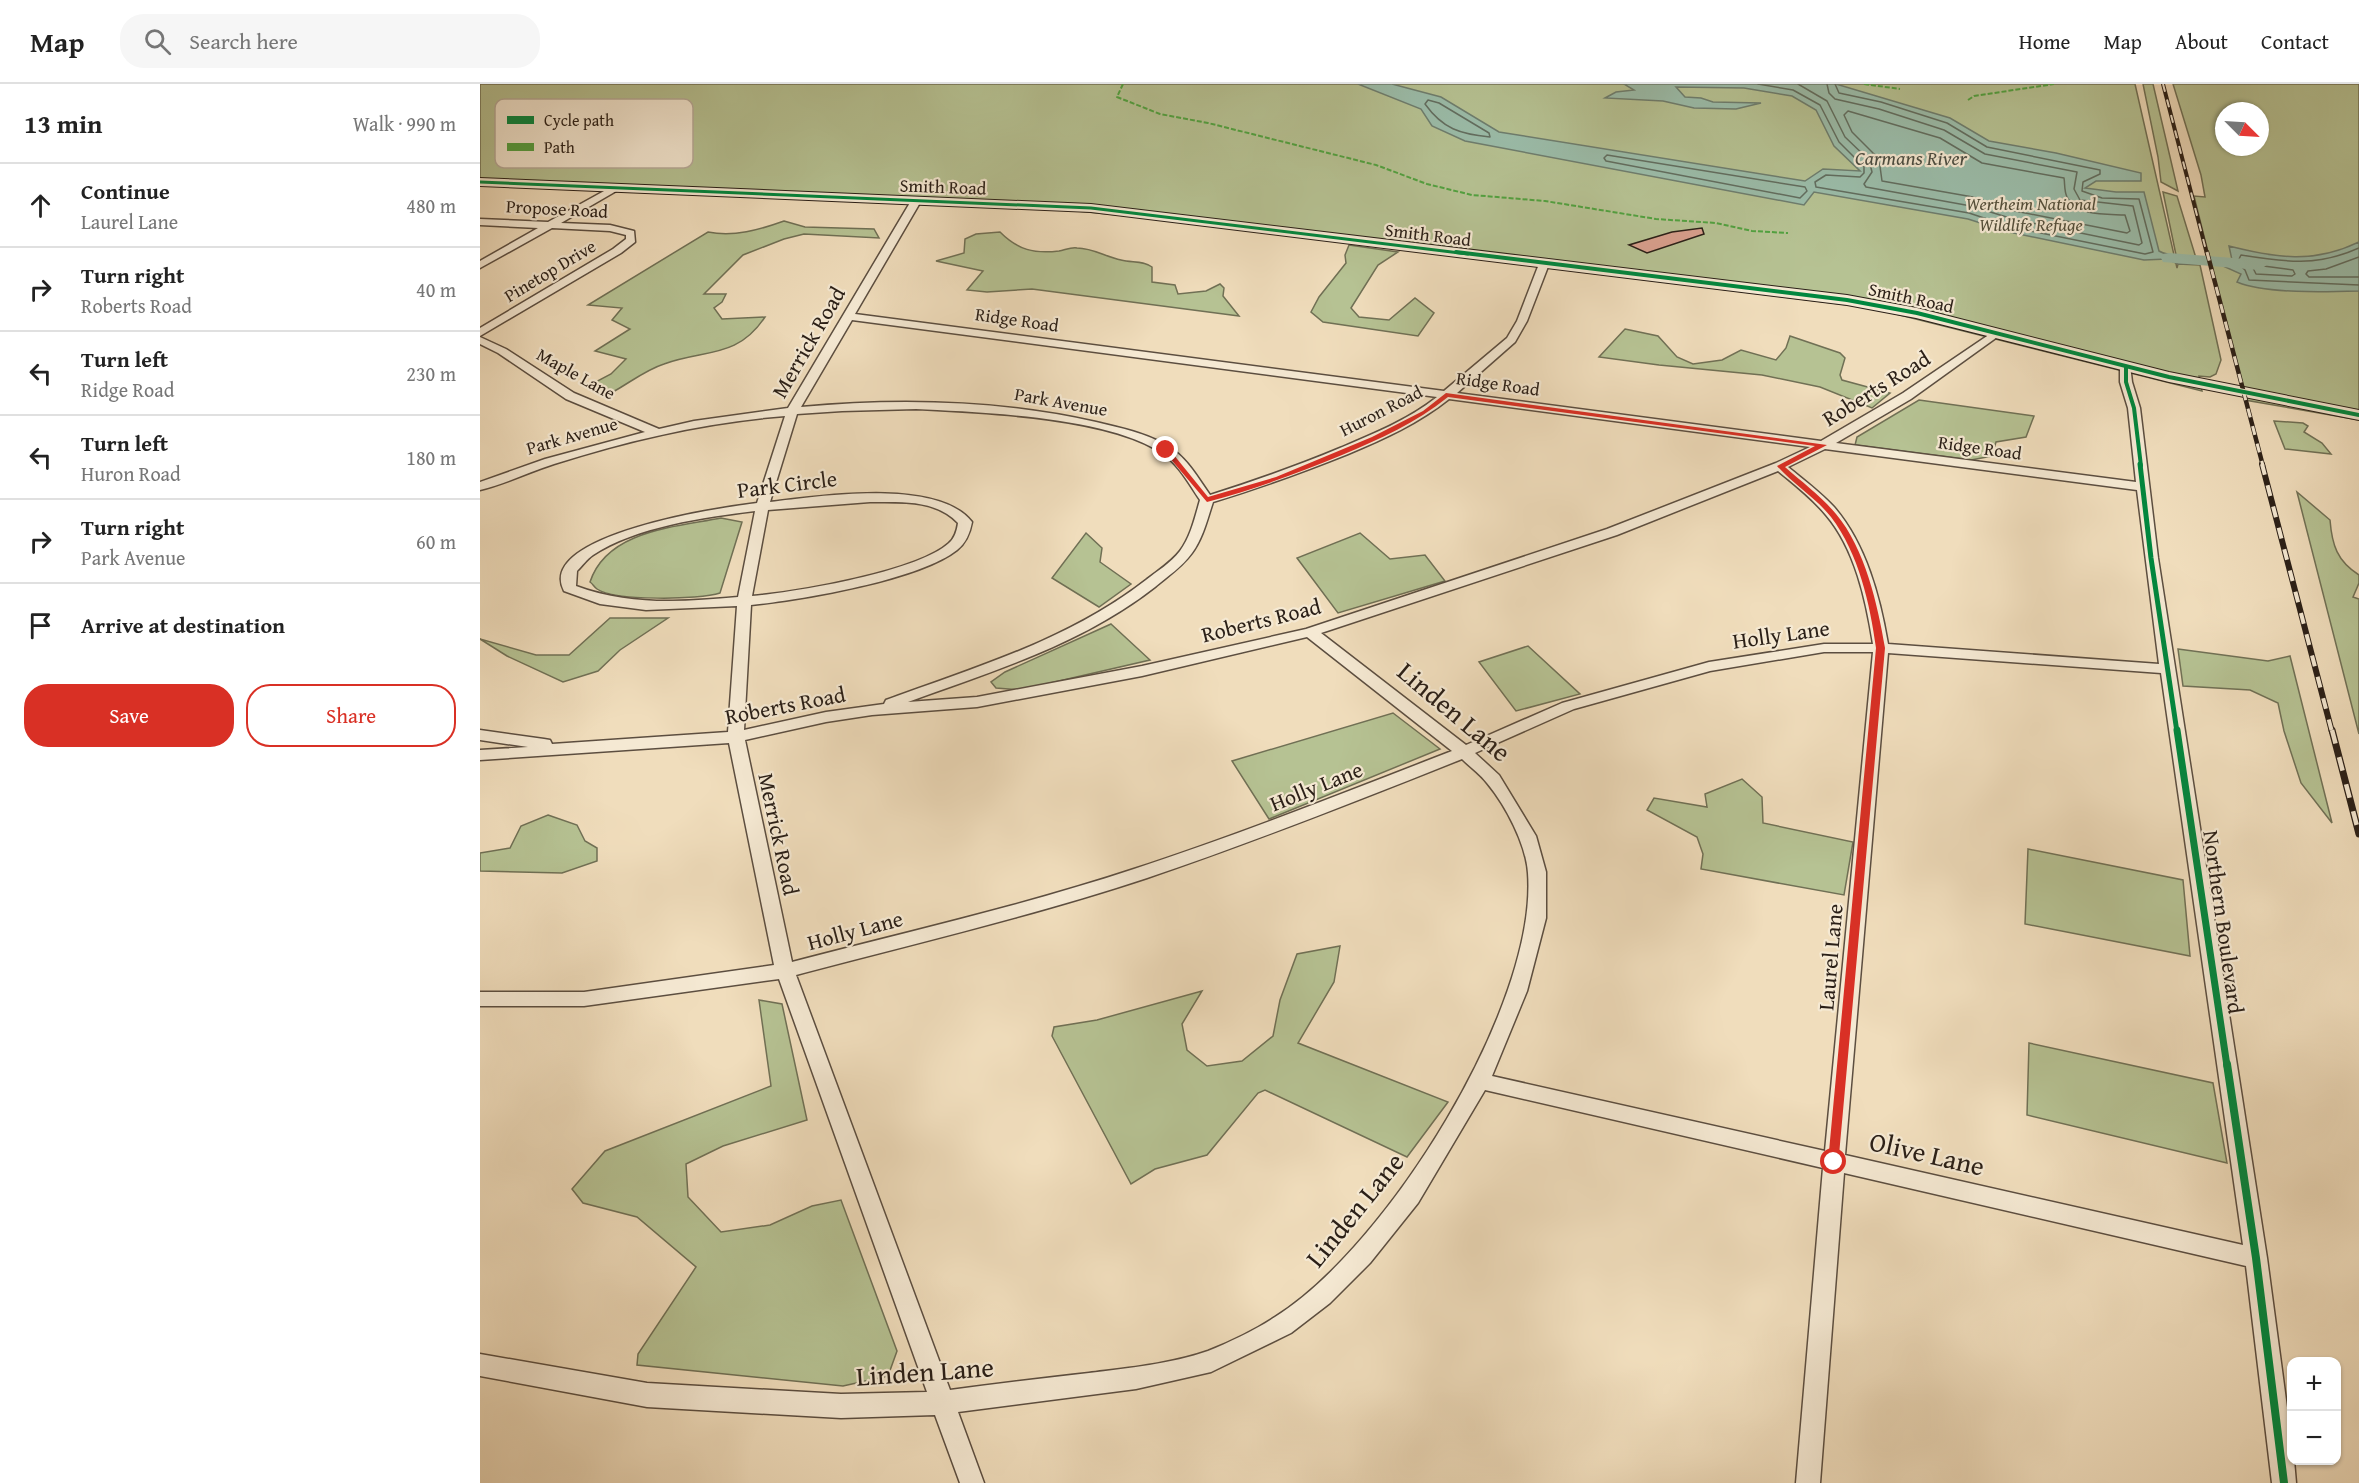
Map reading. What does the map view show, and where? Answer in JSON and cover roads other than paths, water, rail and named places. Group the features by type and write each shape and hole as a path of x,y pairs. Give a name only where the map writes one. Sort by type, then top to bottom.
{"street":[{"name":"Smith Road","path":"480,182 1091,208 1857,302 1917,313 2126,367 2359,415"},
{"path":"480,265 615,188"},
{"name":"Merrick Road","path":"916,201 792,412 762,507 744,602 736,737 785,971 972,1483"},
{"name":"Propose Road","path":"480,222 610,228 631,233"},
{"name":"Pinetop Drive","path":"480,333 617,251 631,240 631,233"},
{"name":"Huron Road","path":"1207,500 1278,478 1375,438 1426,412 1510,340 1522,321 1544,264"},
{"name":"Ridge Road","path":"849,316 2143,487"},
{"name":"Roberts Road","path":"480,755 533,752 568,747 736,737 872,710 977,702 1142,671 1310,632 1612,532 1780,466 1823,445 1907,396 1996,333"},
{"name":"Maple Lane","path":"480,340 502,351 570,396 658,433"},
{"name":"Northern Boulevard","path":"2126,367 2126,382 2134,408 2168,669 2256,1258 2284,1483"},
{"name":"Park Avenue","path":"480,486 529,468 658,433 792,412 914,405 1012,412 1074,421 1144,440 1166,450 1207,500"},
{"name":"Laurel Lane","path":"1780,466 1834,516 1854,551 1874,604 1881,648 1834,1162 1808,1483"},
{"name":"Park Circle","path":"857,498 920,501 944,505 958,511 965,522 963,535 952,548 928,561 883,576 816,592 744,602 701,605 649,604 598,599 579,595 569,588 570,570 598,545 669,522 819,500 857,498"},
{"path":"872,710 1084,628 1138,596 1181,559 1195,538 1207,500"},
{"name":"Linden Lane","path":"480,1365 647,1395 841,1406 942,1403 1147,1375 1211,1360 1283,1325 1322,1296 1362,1256 1410,1196 1480,1081 1517,991 1537,918 1537,872 1530,840 1493,779 1464,752 1310,632"},
{"name":"Holly Lane","path":"480,999 584,999 785,971 1038,905 1139,874 1270,829 1464,752 1568,706 1709,667 1824,648 1881,648 2168,669"},
{"path":"480,735 568,747"},
{"name":"Olive Lane","path":"1480,1081 2256,1258"}],"water":[{"name":"Carmans River","path":"1358,84 1392,84 1441,97 1499,132 1805,181 1823,169 1860,171 1834,146 1816,110 1792,96 1744,88 1676,87 1685,97 1701,98 1713,102 1761,103 1736,109 1694,108 1663,101 1605,98 1616,92 1634,90 1624,84 1836,84 1950,118 1989,141 2056,153 2141,173 2141,181 2096,181 2085,188 2116,192 2144,192 2159,251 2169,255 2204,260 2205,264 2178,264 2167,259 2144,260 2009,232 1968,219 1814,192 1804,205 1465,141 1432,126 1421,109"},
{"path":"2359,242 2359,291 2297,291 2249,286 2237,282 2241,274 2223,266 2222,261 2232,260 2229,246 2263,254 2295,257 2326,254"}],"waterway":[{"name":"Carmans River","path":"2169,258 2259,265"}],"railway":[{"path":"2163,84 2207,254"},
{"path":"2207,252 2263,466"},
{"path":"2262,464 2332,732"},
{"path":"2332,730 2359,834"}],"park label":[{"name":"Wertheim National Wildlife Refuge","path":"2031,214"}]}
